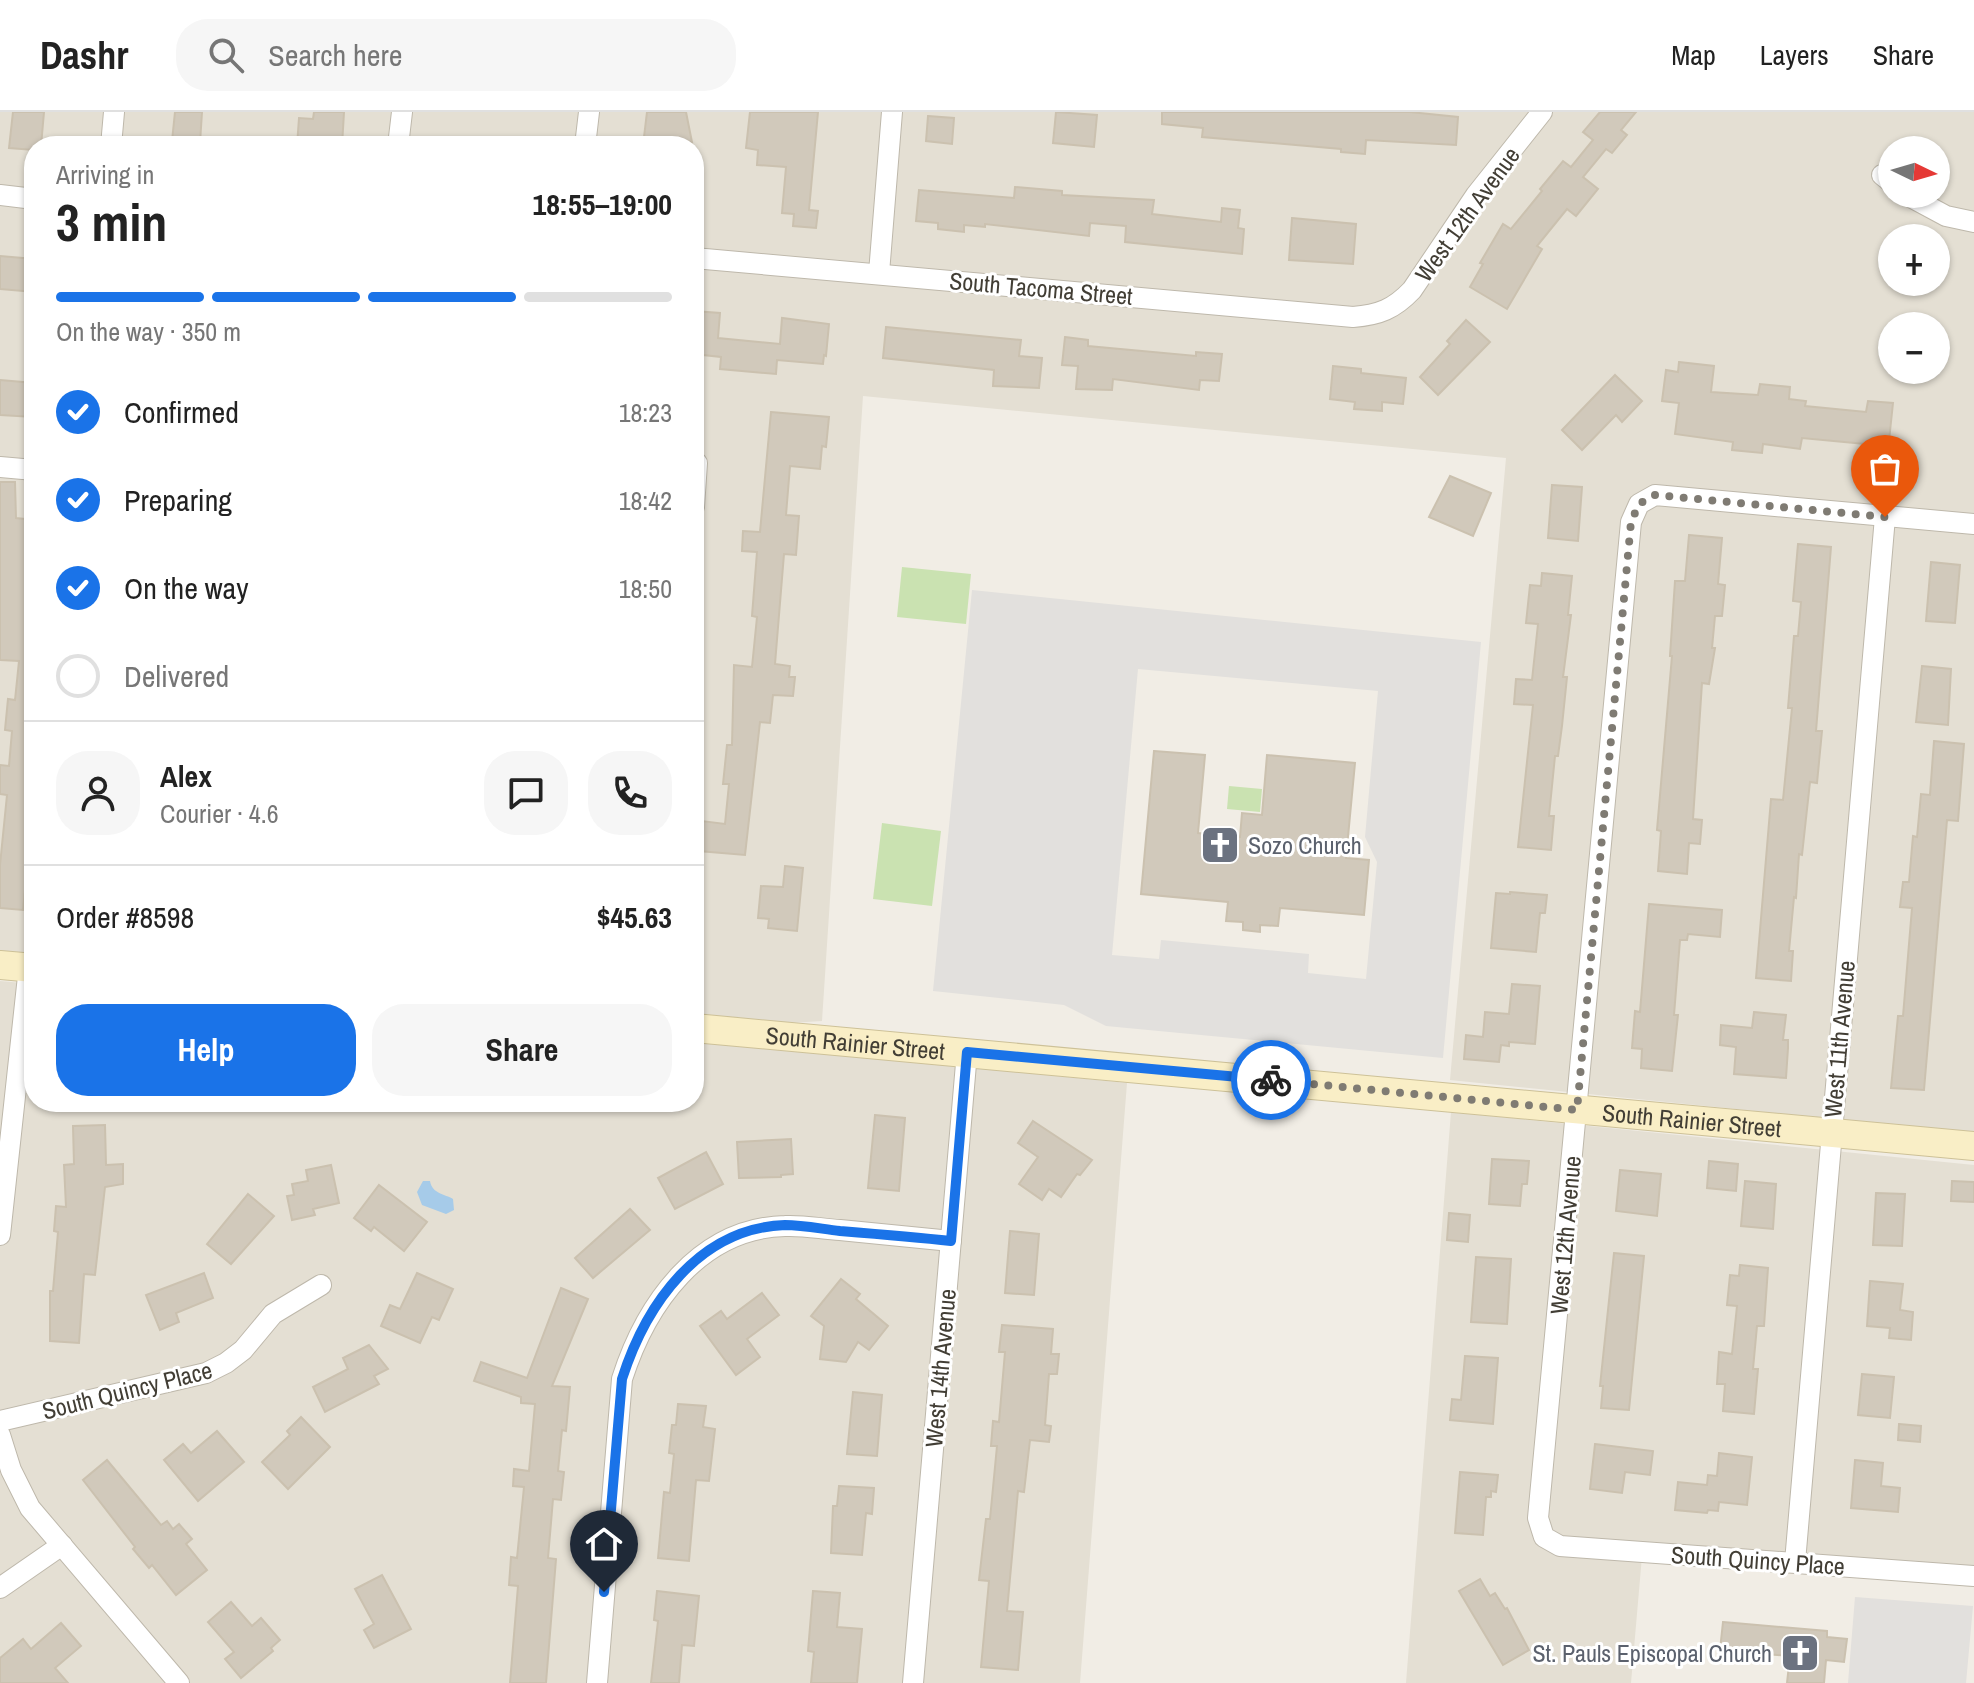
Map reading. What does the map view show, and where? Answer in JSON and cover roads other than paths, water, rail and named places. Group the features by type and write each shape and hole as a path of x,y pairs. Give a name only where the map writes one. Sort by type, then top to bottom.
{"street":[{"path":"112,136 114,112"},
{"path":"399,136 402,112"},
{"path":"586,136 589,112"},
{"path":"879,273 892,112"},
{"name":"West 12th Avenue","path":"1387,311 1412,290 1476,195 1542,112"},
{"path":"0,195 24,198"},
{"path":"1931,208 1946,216 1974,222"},
{"name":"South Tacoma Street","path":"704,259 1353,317 1387,311"},
{"path":"0,467 24,469"},
{"name":"West 12th Avenue","path":"1544,1537 1538,1518 1631,522 1639,504 1655,495 1885,517"},
{"path":"1885,517 1974,524"},
{"name":"West 11th Avenue","path":"1795,1562 1885,517"},
{"path":"0,965 24,966"},
{"name":"South Rainier Street","path":"704,1029 1974,1146"},
{"path":"0,1235 24,1034"},
{"name":"West 14th Avenue","path":"913,1683 967,1052"},
{"path":"597,1683 622,1379 631,1352 650,1314 681,1272 709,1249 730,1237 786,1225 951,1241"},
{"name":"South Quincy Place","path":"0,1421 206,1373 243,1350 273,1314 321,1285"},
{"path":"0,1435 11,1470 30,1508 179,1683"},
{"name":"South Quincy Place","path":"1544,1537 1560,1546 1974,1576"},
{"path":"0,1588 62,1545"}],"water":[{"path":"423,1181 430,1181 436,1191 453,1199 454,1210 446,1214 422,1205 417,1192"}],"place":[{"name":"Sozo Church","path":"1220,845"},
{"name":"St. Pauls Episcopal Church","path":"1800,1653"}]}
